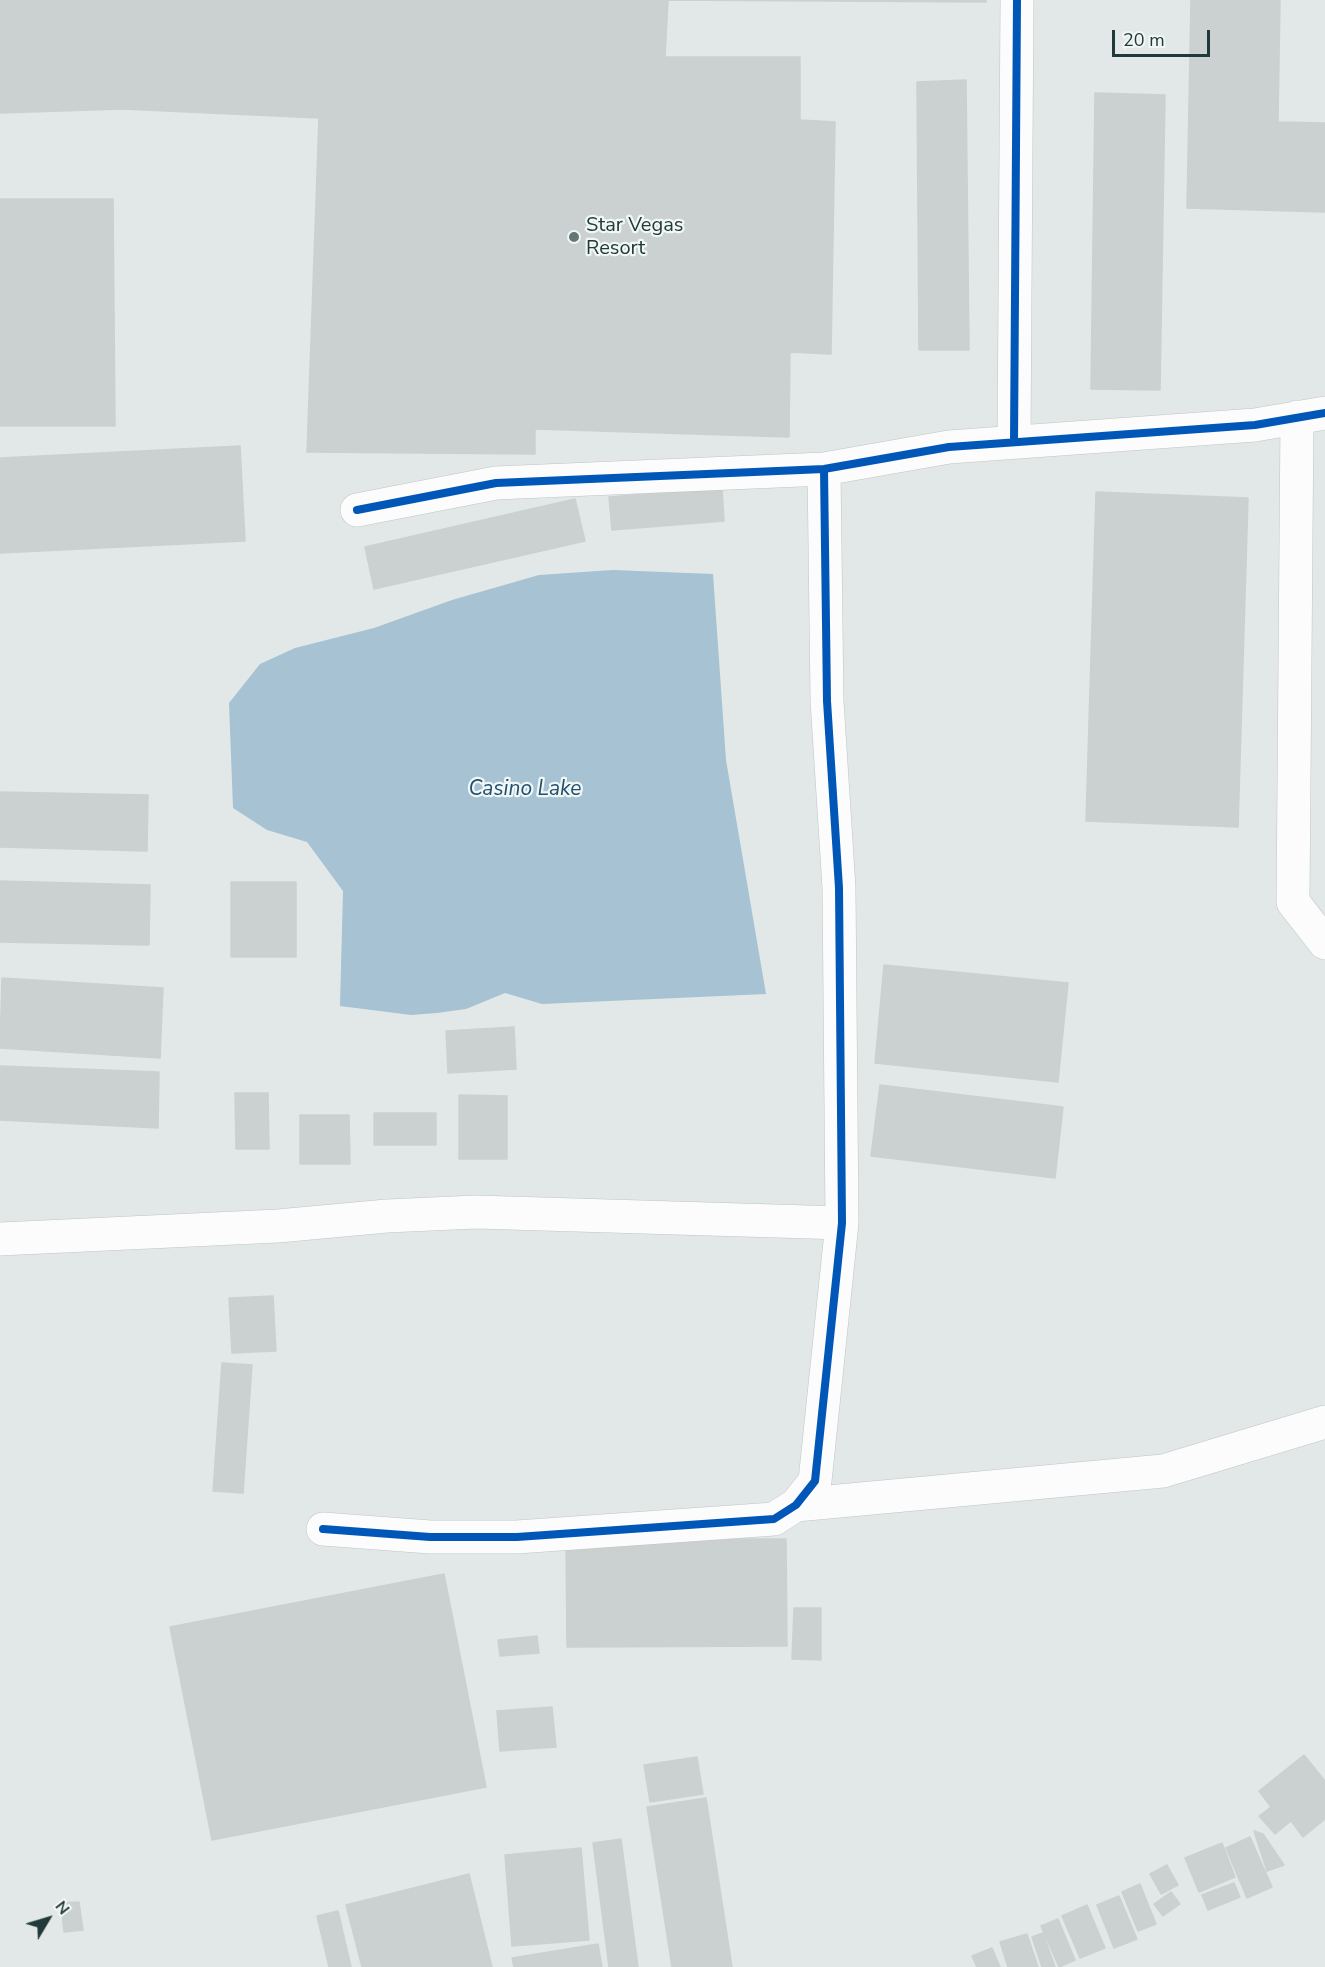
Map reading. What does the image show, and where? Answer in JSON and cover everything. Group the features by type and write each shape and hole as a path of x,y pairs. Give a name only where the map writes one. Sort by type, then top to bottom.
{"street":[{"path":"1014,442 1017,0"},
{"path":"357,510 496,483 824,469 949,447 1255,425 1311,415 1293,902 1325,943"},
{"path":"323,1529 430,1537 517,1537 774,1520 796,1505 815,1482 842,1223 839,888 827,701 824,469"},
{"path":"0,1239 278,1226 387,1216 476,1212 842,1223"},
{"path":"796,1505 1163,1471 1325,1422"}],"water":[{"name":"Casino Lake","path":"613,570 713,574 726,760 766,994 542,1004 505,993 466,1009 411,1015 340,1006 343,891 307,842 267,830 233,808 229,703 260,664 295,648 374,628 452,600 539,575"}],"building":[{"name":"Star Vegas Resort","path":"0,0 668,0 665,57 800,57 800,120 835,122 831,354 790,352 789,437 535,429 535,454 307,452 319,118 122,109 0,113"},
{"path":"668,0 986,0 986,2"},
{"path":"1191,0 1280,0 1278,122 1325,123 1325,212 1187,208"},
{"path":"966,80 969,350 919,350 917,82"},
{"path":"1095,93 1165,95 1160,390 1091,389"},
{"path":"0,199 113,199 115,426 0,426"},
{"path":"240,446 245,541 0,553 0,458"},
{"path":"722,488 724,521 612,530 609,497"},
{"path":"1096,492 1248,498 1238,827 1086,821"},
{"path":"575,499 585,541 374,589 365,547"},
{"path":"0,792 148,795 147,851 0,847"},
{"path":"0,881 150,885 149,945 0,942"},
{"path":"231,882 296,882 296,957 231,957"},
{"path":"884,965 1068,983 1058,1082 875,1063"},
{"path":"2,978 163,988 160,1058 0,1048"},
{"path":"514,1027 516,1069 448,1073 446,1031"},
{"path":"0,1066 159,1072 158,1128 0,1120"},
{"path":"880,1085 1063,1107 1055,1178 871,1156"},
{"path":"235,1093 268,1093 269,1149 236,1149"},
{"path":"459,1095 507,1096 507,1159 459,1159"},
{"path":"374,1113 436,1113 436,1145 374,1145"},
{"path":"300,1115 349,1115 350,1164 300,1164"},
{"path":"273,1296 276,1351 232,1353 229,1298"},
{"path":"222,1363 252,1365 243,1493 213,1491"},
{"path":"566,1539 786,1539 787,1646 567,1647"},
{"path":"444,1574 486,1787 212,1840 170,1627"},
{"path":"794,1608 821,1608 821,1660 792,1659"},
{"path":"537,1636 539,1653 500,1656 498,1640"},
{"path":"552,1707 556,1747 500,1751 497,1711"},
{"path":"1304,1755 1325,1781 1325,1819 1303,1837 1291,1821 1275,1834 1259,1816 1271,1807 1259,1791"},
{"path":"697,1757 703,1794 650,1802 644,1765"},
{"path":"706,1798 732,1967 672,1967 647,1807"},
{"path":"1254,1831 1263,1834 1284,1865 1267,1871"},
{"path":"1250,1837 1272,1887 1247,1898 1226,1848"},
{"path":"621,1839 638,1967 609,1967 593,1843"},
{"path":"1222,1843 1235,1877 1199,1892 1185,1858"},
{"path":"581,1848 589,1940 512,1946 505,1855"},
{"path":"1167,1865 1178,1885 1161,1894 1150,1874"},
{"path":"469,1874 492,1967 362,1967 346,1905"},
{"path":"1234,1883 1240,1897 1208,1910 1202,1895"},
{"path":"1140,1884 1156,1924 1138,1931 1122,1892"},
{"path":"1171,1892 1180,1904 1163,1916 1154,1904"},
{"path":"1119,1896 1137,1939 1114,1948 1097,1905"},
{"path":"79,1902 83,1930 64,1932 61,1903"},
{"path":"1087,1905 1105,1948 1080,1958 1062,1916"},
{"path":"338,1911 351,1967 329,1967 317,1916"},
{"path":"1058,1919 1075,1960 1059,1967 1041,1926"},
{"path":"1043,1933 1055,1967 1042,1967 1032,1937"},
{"path":"1027,1934 1038,1967 1008,1967 1000,1942"},
{"path":"598,1944 602,1967 514,1967 512,1958"},
{"path":"992,1948 1000,1967 977,1967 972,1956"}],"cycle path":[{"path":"1014,442 1017,0"},
{"path":"357,510 496,483 824,469 949,447 1255,425 1325,413"},
{"path":"323,1529 430,1537 517,1537 774,1519 796,1505 815,1481 842,1223 839,888 827,701 824,469"}],"place":[{"name":"Star Vegas Resort","path":"574,237"}]}
